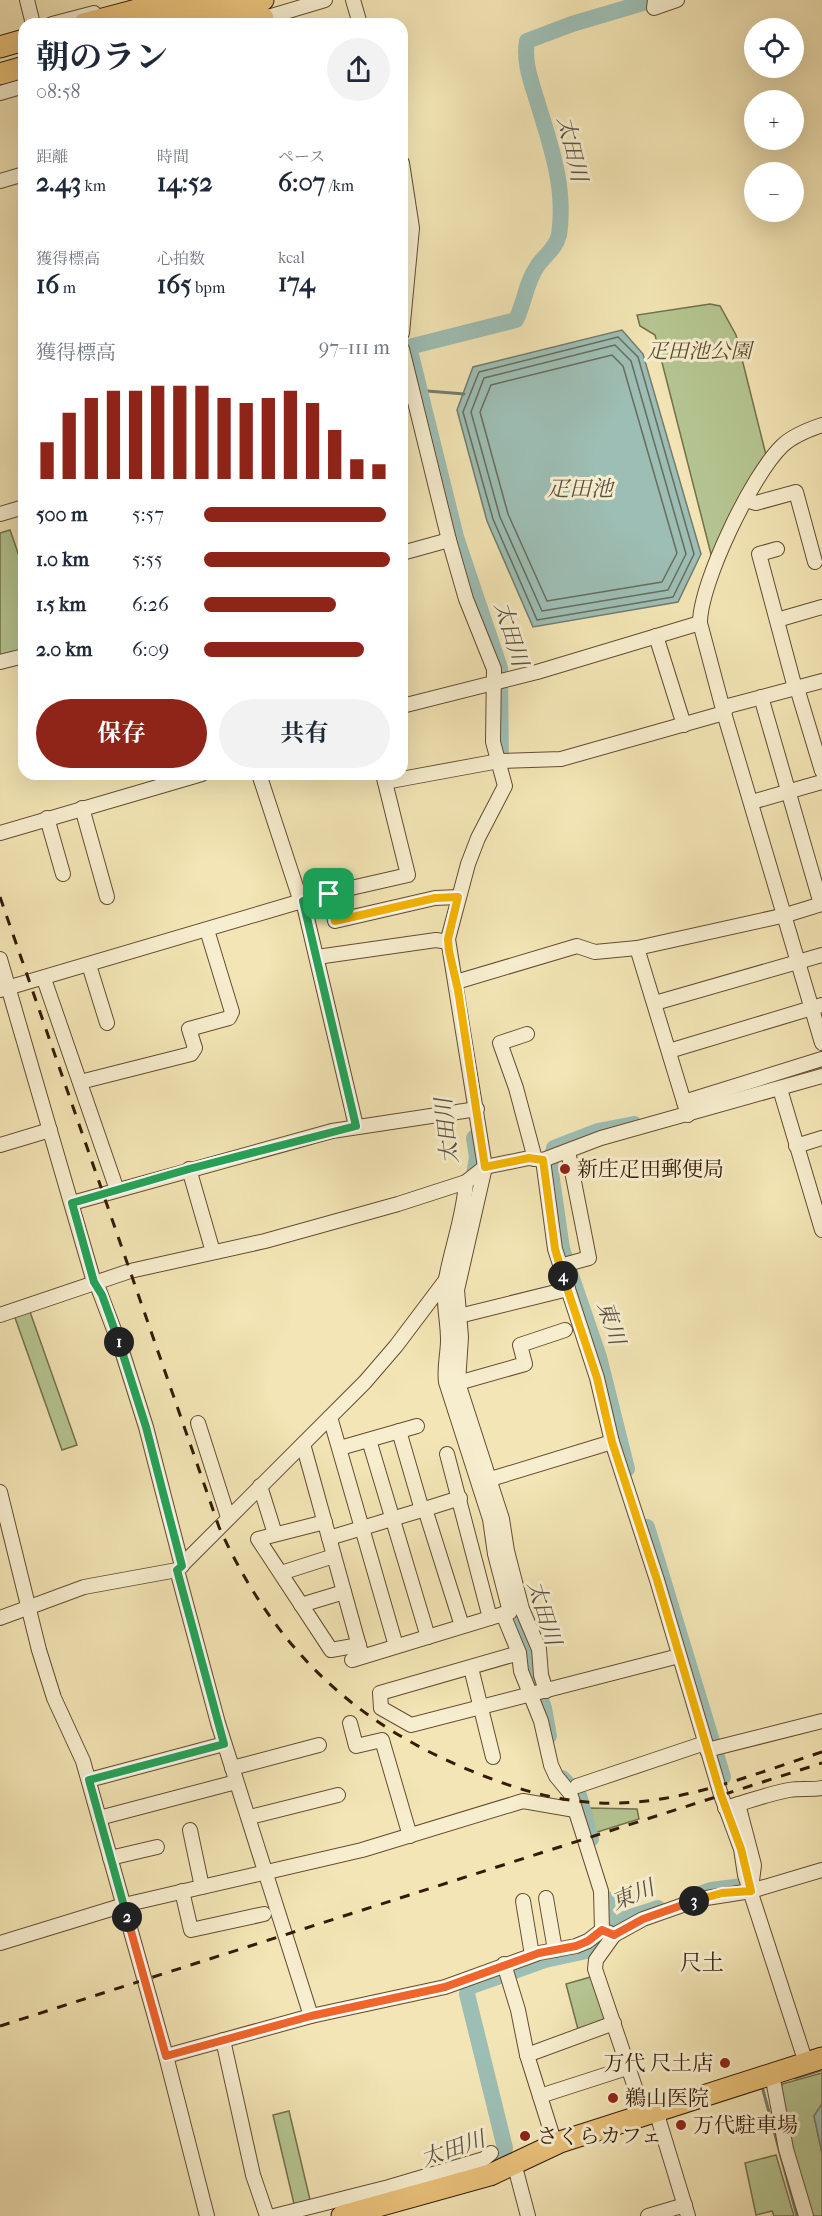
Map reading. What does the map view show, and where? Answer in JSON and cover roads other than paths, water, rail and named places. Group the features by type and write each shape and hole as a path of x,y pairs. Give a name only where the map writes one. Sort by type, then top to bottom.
{"highway":[{"path":"106,18 174,0"},
{"path":"153,18 218,0"},
{"path":"226,18 257,14"},
{"path":"0,47 18,42"},
{"path":"0,60 18,55"},
{"path":"0,74 18,69"},
{"path":"0,85 18,80"},
{"path":"342,2216 385,2200 490,2175 555,2144 814,2060"}],"street":[{"path":"27,0 32,18"},
{"path":"74,18 142,0"},
{"path":"257,14 325,0"},
{"path":"353,0 358,18"},
{"path":"655,0 654,8 677,0"},
{"path":"0,39 18,34"},
{"path":"0,93 18,88"},
{"path":"0,181 18,176"},
{"path":"325,1522 258,1539 331,1650 358,1654 396,1646 510,1612 495,1554 485,1481 458,1383 461,1337 457,1290 459,1274 485,1167 448,942 458,897 478,838 505,786 494,742 494,669 466,599 408,400"},
{"path":"822,425 783,445 746,500 708,581 700,609 700,623 724,713 786,915 798,963 817,1006 822,1042"},
{"path":"746,500 756,503 796,492 816,562"},
{"path":"0,514 18,509"},
{"path":"408,551 449,540"},
{"path":"777,549 759,554 796,688 822,771"},
{"path":"777,620 822,607"},
{"path":"408,705 495,683 700,623"},
{"path":"656,636 684,725"},
{"path":"0,662 18,658"},
{"path":"408,774 498,761 561,759 724,713 728,706 822,681"},
{"path":"456,982 576,946 595,952 637,948 786,915 822,904 760,697"},
{"path":"0,833 181,780"},
{"path":"261,780 302,902 356,1126"},
{"path":"4,989 329,894 408,875 384,780"},
{"path":"752,802 822,782"},
{"path":"82,808 107,897"},
{"path":"47,818 63,874"},
{"path":"329,894 335,921 435,898 458,897"},
{"path":"80,1082 191,1054 195,1048 189,1029 229,1018 232,1012 207,930"},
{"path":"317,957 436,940 448,942"},
{"path":"637,948 686,1108"},
{"path":"655,1003 822,955"},
{"path":"0,959 4,989 50,1130 95,1282 122,1351 146,1427 224,1744 250,1817 311,2016"},
{"path":"89,965 107,1023"},
{"path":"44,979 117,1190"},
{"path":"669,1051 817,1006"},
{"path":"527,1034 500,1042 539,1159 555,1249 566,1264 568,1289 597,1378 612,1442 679,1656 731,1806 751,1891 814,2060"},
{"path":"0,1315 95,1282 288,1235 466,1182 485,1167 562,1153 822,1059"},
{"path":"686,1108 780,1089 822,1076"},
{"path":"780,1089 796,1146 818,1201 822,1230"},
{"path":"72,1203 189,1169 356,1126 477,1109"},
{"path":"0,1145 50,1130"},
{"path":"796,1146 822,1138"},
{"path":"562,1153 589,1258 566,1264"},
{"path":"189,1169 213,1252"},
{"path":"466,1182 458,1236 446,1280 444,1302 448,1340 446,1382 502,1519 507,1551 522,1609 539,1649 541,1675 539,1693 551,1765 556,1776 570,1792 601,1891 608,1933 596,1960 595,1969 686,2211 648,2216"},
{"path":"0,1618 84,1587 179,1568 330,1417 396,1346 446,1280"},
{"path":"459,1316 568,1289"},
{"path":"458,1383 525,1364 520,1345 565,1330"},
{"path":"330,1417 396,1646"},
{"path":"198,1423 228,1517"},
{"path":"340,1448 417,1426"},
{"path":"399,1431 462,1626"},
{"path":"369,1440 428,1636"},
{"path":"485,1481 612,1442"},
{"path":"303,1444 344,1592 358,1654"},
{"path":"447,1454 496,1616 519,1653 526,1689 539,1693"},
{"path":"261,1486 275,1534"},
{"path":"0,1492 28,1607 54,1698 83,1761 89,1780 166,2056 207,2216"},
{"path":"329,1538 460,1498"},
{"path":"281,1574 334,1556"},
{"path":"301,1605 344,1592"},
{"path":"519,1653 380,1693 381,1708 411,1725 482,1709 679,1656"},
{"path":"471,1668 493,1757"},
{"path":"578,1786 710,1747 822,1721"},
{"path":"350,1722 356,1746 382,1740 410,1836"},
{"path":"89,1780 224,1744"},
{"path":"232,1768 319,1745"},
{"path":"99,1818 236,1782"},
{"path":"731,1806 784,1791 822,1788"},
{"path":"250,1817 338,1795"},
{"path":"0,1943 124,1905 266,1870 362,1851 523,1801 575,1810"},
{"path":"190,1830 202,1887"},
{"path":"110,1858 157,1847"},
{"path":"166,2056 311,2016 445,1987 504,1964 588,1941 700,1899 751,1891 822,1870"},
{"path":"182,1891 191,1930 264,1914"},
{"path":"548,1898 555,1950"},
{"path":"523,1901 532,1955"},
{"path":"504,1964 518,2010 527,2055 555,2144"},
{"path":"527,2055 615,2024"},
{"path":"223,2040 253,2175 267,2216"},
{"path":"540,2096 630,2067"},
{"path":"772,2074 786,2150 806,2216"},
{"path":"274,2216 385,2200 484,2159 491,2153"},
{"path":"514,2163 528,2216"}],"water":[{"name":"疋田池","path":"622,330 643,354 701,554 678,602 533,627 487,521 457,410 473,367"},
{"path":"822,2104 822,2153 814,2116"}],"waterway":[{"name":"太田川","path":"501,769 500,668 456,537 409,347 516,320 534,271 558,240 561,218 559,184 529,73 526,57 527,41 572,24 653,0"},
{"path":"415,390 464,394"},
{"name":"東川","path":"627,1469 599,1357 562,1249 550,1165 554,1148 598,1131 634,1124"},
{"name":"太田川","path":"468,1211 477,1157 474,1138"},
{"name":"東川","path":"647,1527 723,1777"},
{"name":"太田川","path":"516,1609 535,1662 536,1686 544,1708 549,1736"},
{"name":"太田川","path":"562,1778 579,1795 591,1839"},
{"name":"東川","path":"688,1898 711,1890 743,1886"},
{"name":"太田川","path":"481,2168 501,2158 505,2148 467,1994 469,1987 545,1960 591,1950 602,1942 609,1929 607,1899"},
{"name":"東川","path":"609,1929 627,1918 658,1908"},
{"path":"795,2078 822,2070"},
{"path":"763,2090 797,2216"}],"railway":[{"path":"0,897 219,1527 240,1570 264,1609 291,1644 321,1676 390,1730 430,1752 509,1785 582,1802 646,1801 697,1792 822,1752"},
{"path":"0,2026 822,1763"}],"place":[{"name":"新庄疋田郵便局","path":"565,1169"},
{"name":"万代 尺土店","path":"725,2063"},
{"name":"鵜山医院","path":"613,2098"},
{"name":"万代駐車場","path":"681,2125"},
{"name":"さくらカフェ","path":"525,2136"}],"district":[{"name":"尺土","path":"702,1963"}],"park label":[{"name":"疋田池公園","path":"699,351"}]}
